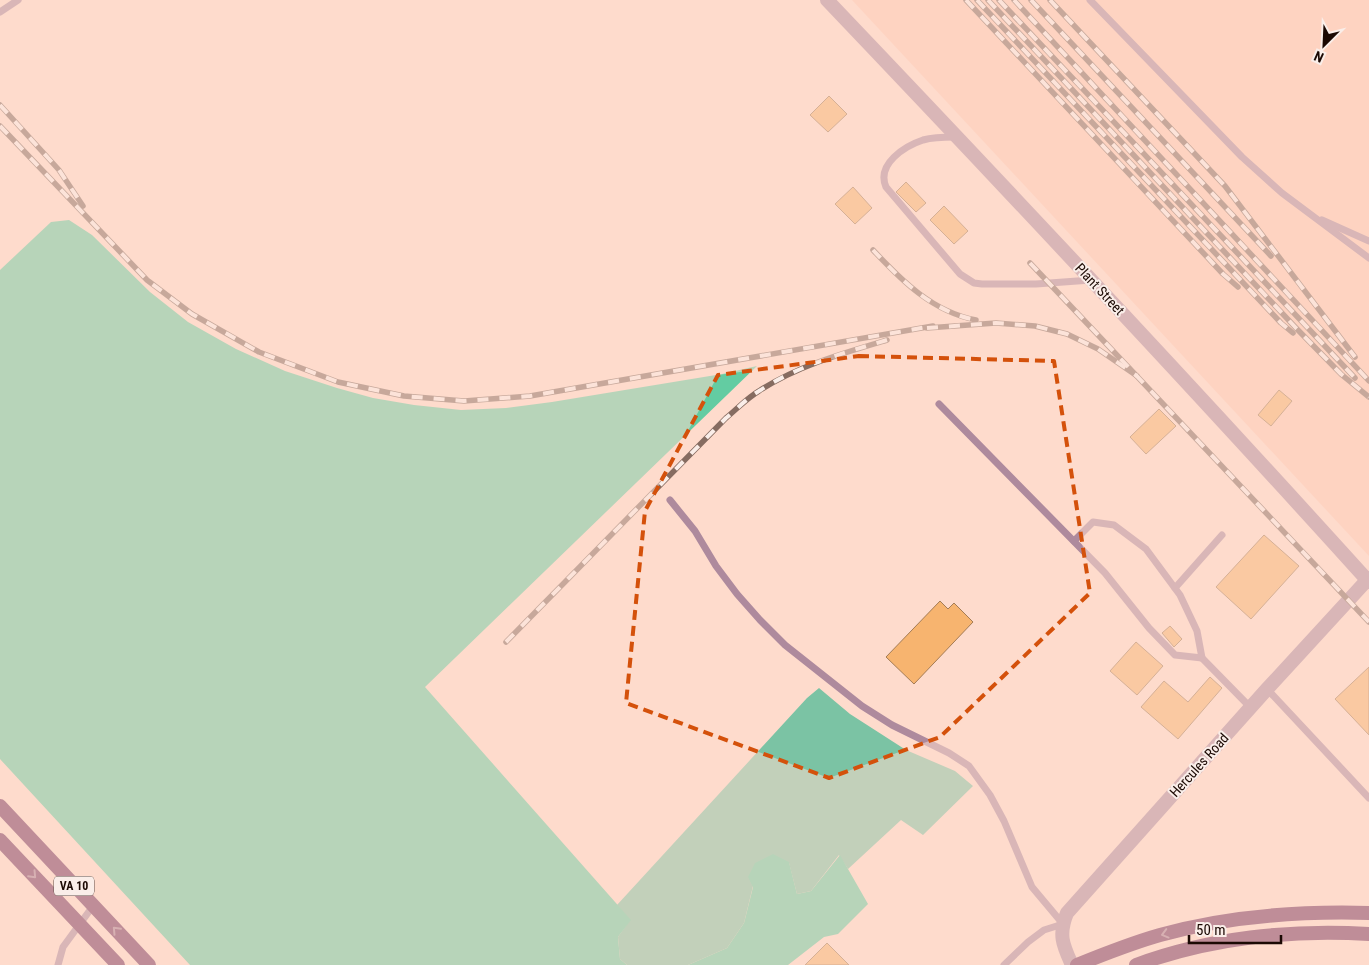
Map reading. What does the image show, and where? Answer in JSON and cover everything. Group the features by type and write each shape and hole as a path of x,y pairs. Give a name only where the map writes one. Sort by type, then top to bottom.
{"highway":[{"name":"VA 10","path":"0,806 149,965"},
{"name":"VA 10","path":"0,840 118,965"},
{"path":"1077,965 1160,935 1248,917 1291,913 1369,913"},
{"path":"1136,965 1177,952 1267,936 1308,933 1369,934"}],"street":[{"name":"Plant Street","path":"827,0 1219,417 1368,580"},
{"name":"Hercules Road","path":"1063,924 1067,913 1075,902 1368,580"},
{"path":"1063,924 1063,946 1072,965"}],"lane":[{"path":"0,12 18,0"},
{"path":"1090,0 1242,157 1305,211 1369,258"},
{"path":"957,137 923,140 909,147 893,158 887,165 884,183 960,274 974,283 982,284 1036,284 1091,280"},
{"path":"1305,211 1369,241"},
{"path":"939,404 1105,573 1149,628 1175,655 1202,658"},
{"path":"670,500 695,531 716,566 737,594 786,645 862,706 892,725 949,753 969,766 990,795 1004,821 1032,887 1063,924 1044,930 1028,942 1004,965"},
{"path":"1074,541 1093,522 1114,525 1146,549 1174,588 1198,631 1202,658 1250,708"},
{"path":"1174,588 1222,535"},
{"path":"1267,689 1369,798"},
{"path":"58,965 61,951 94,906"}],"highlighted area":[{"path":"859,356 1054,361 1090,593 940,737 829,778 626,703 645,511 718,375"}],"shaded area":[{"path":"852,0 1369,0 1369,556"}],"green space":[{"path":"69,220 92,235 150,292 188,322 236,349 285,371 373,398 461,410 506,408 722,374 757,366 425,687 631,920 618,937 620,959 627,965 190,965 0,759 0,270 51,222"},
{"path":"819,688 850,714 906,750 955,771 973,786 923,835 901,820 848,869 839,855 811,891 797,894 789,863 753,886 744,923 727,948 688,965 627,965 620,959 618,937 630,920 617,905 807,698"},
{"path":"773,854 789,862 797,894 811,891 840,855 868,904 838,934 824,937 788,965 688,965 727,948 744,923 753,887 748,877 755,863"}],"building":[{"path":"829,96 847,114 828,132 810,115"},
{"path":"906,182 926,203 916,212 896,192"},
{"path":"853,187 872,208 855,224 835,204"},
{"path":"944,206 968,231 954,244 930,220"},
{"path":"1279,390 1292,401 1271,426 1258,415"},
{"path":"1159,409 1176,426 1146,454 1130,437"},
{"path":"1264,535 1299,566 1251,619 1216,587"},
{"path":"940,601 948,609 954,603 973,622 914,684 886,657"},
{"path":"1170,626 1182,639 1174,647 1162,633"},
{"path":"1136,642 1163,666 1137,695 1110,671"},
{"path":"1369,667 1369,735 1335,699"},
{"path":"1210,677 1222,688 1178,739 1141,707 1164,681 1188,702"},
{"path":"827,943 849,965 805,965"}],"railway":[{"path":"966,0 1223,274 1238,287"},
{"path":"977,0 1281,323 1293,333"},
{"path":"988,0 1296,328 1341,374 1369,397"},
{"path":"999,0 1355,378"},
{"path":"1014,0 1369,381"},
{"path":"1031,0 1271,256"},
{"path":"1050,0 1225,186 1355,357"},
{"path":"0,105 59,170 83,206"},
{"path":"0,126 147,280 192,314 259,352 338,382 404,396 464,401 530,396 933,326"},
{"path":"873,250 907,284 932,303 960,316 976,320"},
{"path":"1030,263 1369,622"},
{"path":"927,328 996,323 1035,326 1067,334 1098,349 1137,376"},
{"path":"506,642 726,418 750,397 774,382 805,367 887,340"}]}
